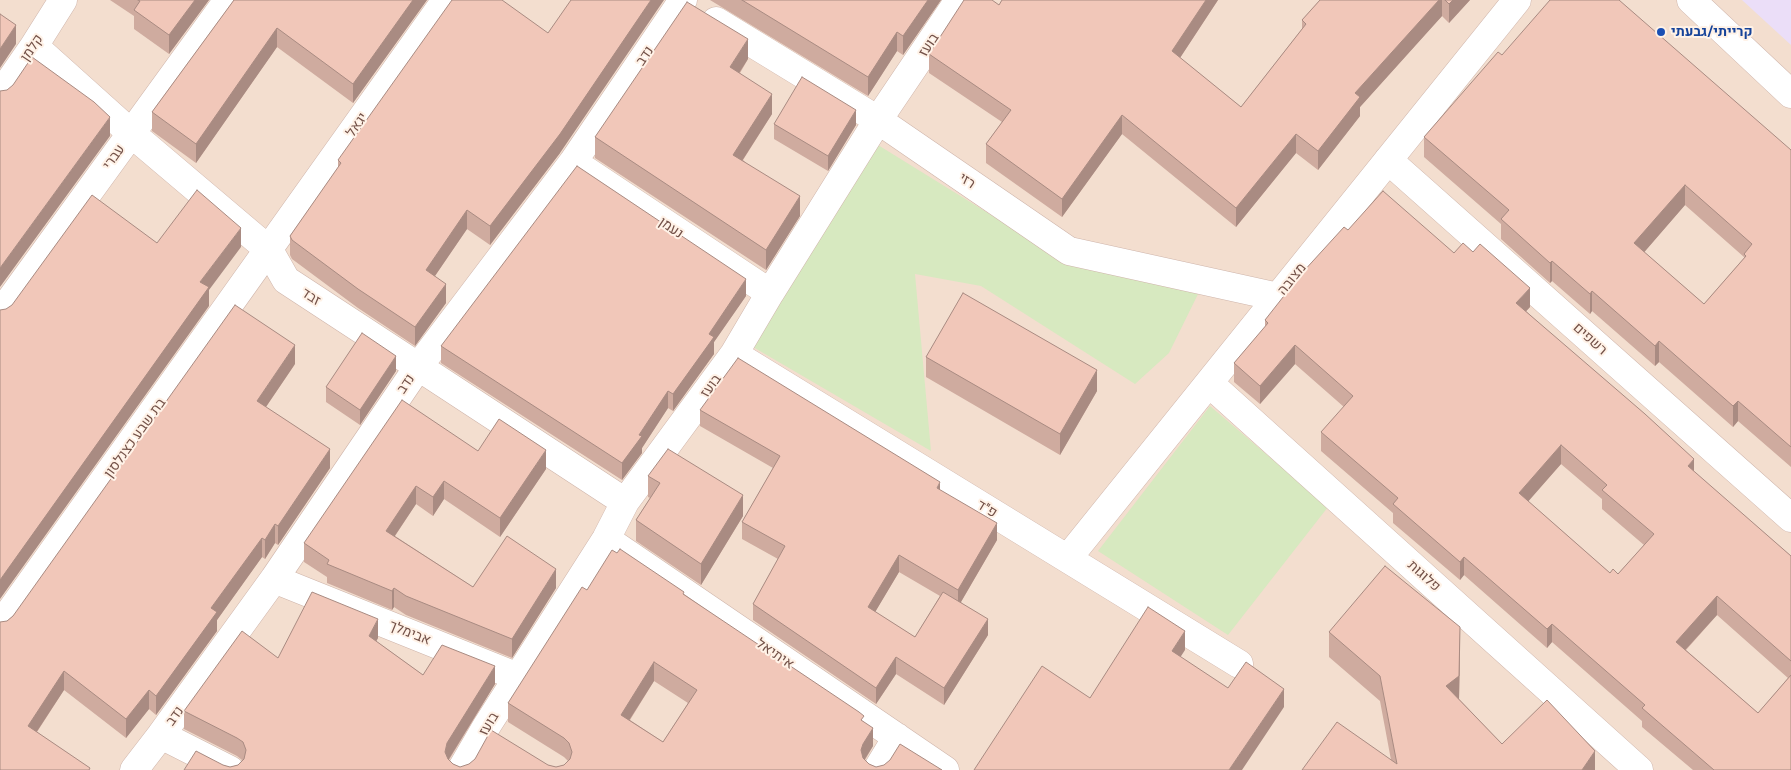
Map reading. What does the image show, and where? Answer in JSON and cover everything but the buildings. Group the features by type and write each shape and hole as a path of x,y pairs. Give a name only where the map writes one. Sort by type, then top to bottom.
{"street":[{"name":"קלמן","path":"0,95 63,0"},
{"name":"עברי","path":"0,314 228,0"},
{"name":"יגאל","path":"269,250 446,0"},
{"name":"רזי","path":"683,0 878,120 1069,250 1278,297"},
{"name":"נדב","path":"134,770 274,579 418,366 573,162 683,0"},
{"name":"בועז","path":"461,770 486,727 606,539 625,502 734,354 878,120 959,0"},
{"name":"מצובה","path":"1068,558 1517,0"},
{"path":"1691,0 1791,94"},
{"name":"זבד","path":"34,46 132,134 269,250 286,280 625,502"},
{"name":"רשפים","path":"1388,160 1791,518"},
{"name":"נעמן","path":"573,162 770,293"},
{"name":"בת שבע כצנלסון","path":"0,626 269,250"},
{"name":"פ\"ד","path":"734,354 1239,664"},
{"name":"פלוגות","path":"1209,383 1639,770"},
{"name":"איתיאל","path":"606,539 945,770"},
{"name":"אבימלך","path":"274,579 518,677"},
{"path":"486,727 510,741"},
{"path":"161,735 230,770"},
{"path":"877,770 898,737"}],"shaded area":[{"path":"0,0 1791,0 1791,770 0,770"},
{"path":"1742,0 1791,0 1791,45"}],"green space":[{"path":"878,145 1064,260 1201,288 1169,353 1135,384 981,286 915,274 931,451 753,347"},
{"path":"1210,406 1328,507 1228,635 1098,551"}],"place":[{"name":"קרייתי/גבעתי","path":"1661,32"}]}
